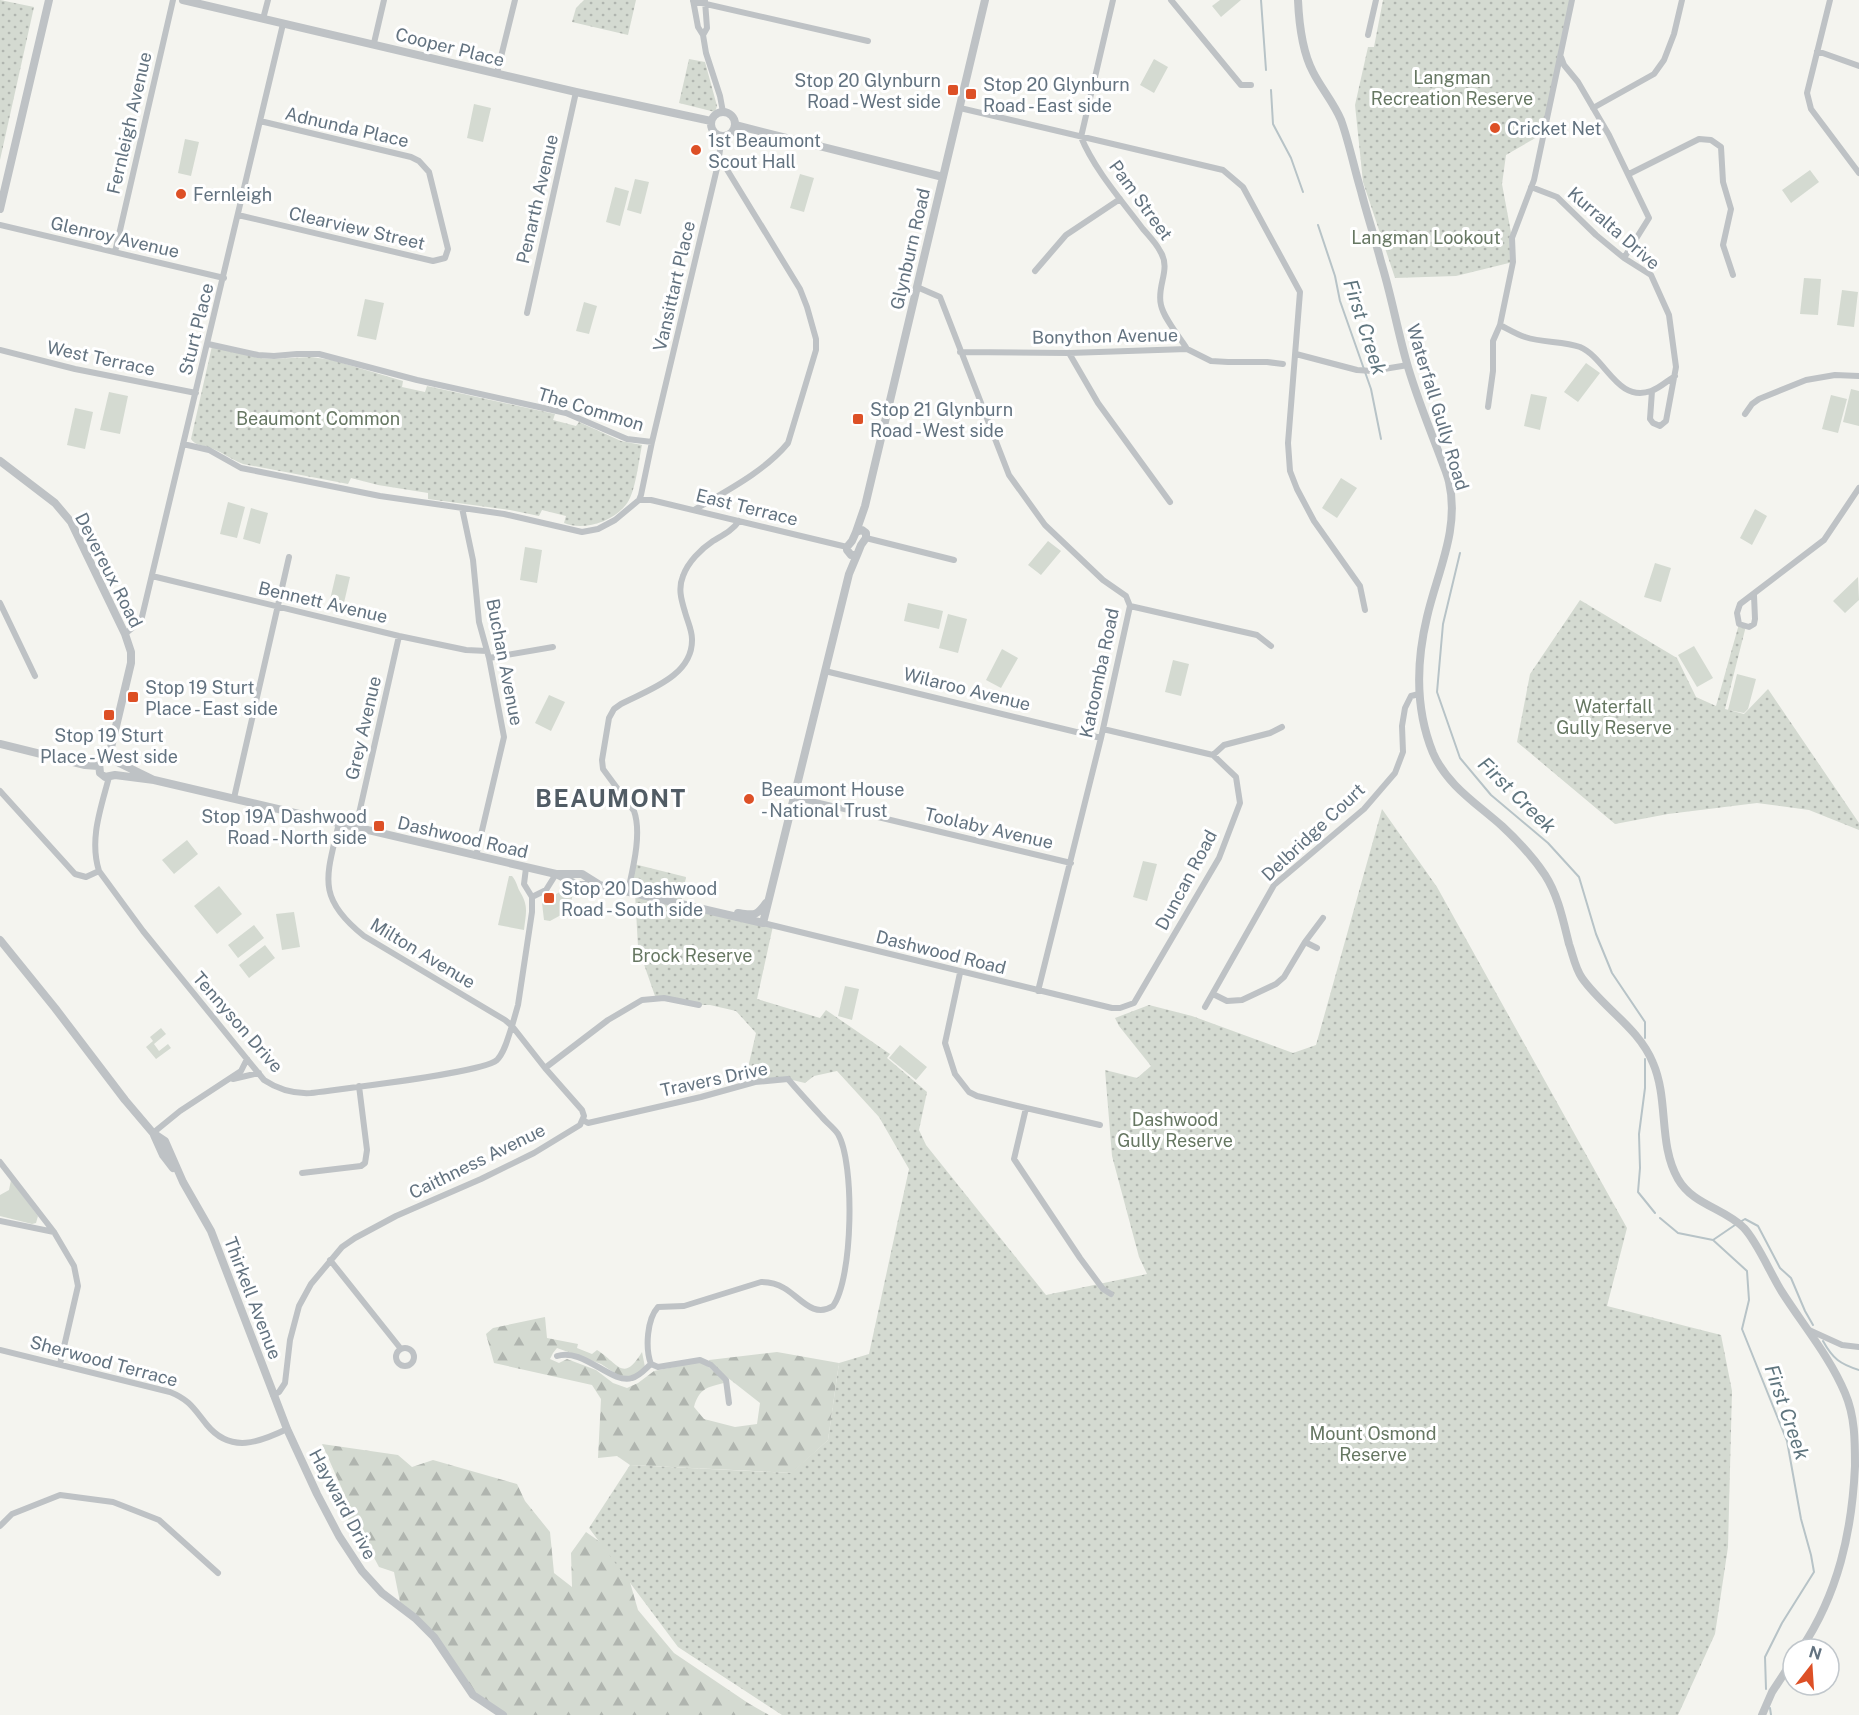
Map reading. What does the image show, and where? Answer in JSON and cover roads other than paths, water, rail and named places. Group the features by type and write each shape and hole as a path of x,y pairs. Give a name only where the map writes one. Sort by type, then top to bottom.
{"street":[{"path":"0,207 49,0"},
{"name":"Fernleigh Avenue","path":"114,252 172,0"},
{"name":"Cooper Place","path":"183,0 576,92 711,121"},
{"path":"263,19 268,0"},
{"path":"374,43 384,0"},
{"path":"497,73 515,0"},
{"path":"723,112 703,35 698,27 693,0 868,41"},
{"name":"Glynburn Road","path":"847,549 865,506 985,0"},
{"path":"1081,137 1113,0"},
{"path":"1171,0 1241,85 1251,85"},
{"name":"Waterfall Gully Road","path":"1298,0 1299,21 1310,67 1340,118 1408,365 1449,482 1453,511 1445,555 1427,617 1421,655 1419,694 1428,739 1444,773 1452,784 1505,829 1536,862 1555,894 1575,965 1582,978 1635,1035 1652,1059 1660,1084 1667,1145 1678,1179 1696,1199 1733,1220 1747,1231 1780,1288 1836,1374 1847,1396 1853,1420 1855,1447 1852,1510 1845,1551 1830,1597 1809,1637"},
{"path":"1368,35 1376,0"},
{"path":"1488,407 1493,371 1493,341 1500,325 1513,262 1512,238 1532,188 1572,0"},
{"path":"1593,108 1654,74 1664,60 1674,34 1682,0"},
{"path":"1830,0 1808,93 1811,108 1859,173"},
{"path":"703,35 707,28 705,1"},
{"name":"Sturt Place","path":"125,634 141,621 283,24"},
{"path":"1817,51 1859,66"},
{"path":"1561,57 1609,135 1648,218 1624,258"},
{"name":"Penarth Avenue","path":"526,313 576,92"},
{"path":"960,108 1223,170 1243,187 1300,292 1288,443 1290,471 1314,521 1360,586 1365,610"},
{"path":"723,112 731,115 735,125 731,133 722,136 713,131 711,121 715,115 723,112"},
{"name":"Adnunda Place","path":"260,122 411,157 419,161 429,172 448,249 445,258 433,261"},
{"path":"735,125 943,177"},
{"name":"Vansittart Place","path":"652,442 718,164 722,136"},
{"name":"Pam Street","path":"1081,137 1086,150 1120,199 1161,252 1165,263 1160,294 1161,305 1165,316 1178,332 1187,349"},
{"path":"1629,174 1699,139 1711,140 1721,147 1723,182 1731,209 1723,245 1733,275"},
{"path":"694,510 745,479 781,452 788,443 816,350 813,325 800,289 726,168 718,164"},
{"name":"Kurralta Drive","path":"1532,188 1557,197 1596,235 1624,258 1651,275 1669,315 1676,367 1666,421 1659,426 1650,419 1652,391"},
{"path":"1035,271 1066,235 1120,199"},
{"name":"Clearview Street","path":"238,215 433,261"},
{"name":"Glenroy Avenue","path":"0,225 224,278"},
{"name":"Katoomba Road","path":"917,287 940,297 1009,475 1045,525 1103,580 1126,597 1130,606 1101,738 1038,991"},
{"path":"1500,325 1526,337 1580,347 1599,360 1620,386 1634,392 1652,391 1675,376"},
{"name":"The Common","path":"208,344 258,355 319,354 417,380 567,413 627,438 652,442 639,500"},
{"name":"Bonython Avenue","path":"960,352 1069,353 1187,349 1211,361 1283,364"},
{"name":"West Terrace","path":"0,350 75,369 196,393"},
{"path":"1069,353 1098,403 1170,502"},
{"path":"1296,354 1357,370 1372,371 1408,365"},
{"path":"1745,414 1752,404 1760,399 1806,380 1835,375 1859,376"},
{"path":"183,444 209,450 241,468 380,496 504,514 582,532 607,525 639,500"},
{"name":"Devereux Road","path":"0,461 55,503 71,522 125,634 131,652 131,663 109,756"},
{"path":"1754,594 1754,624 1749,627 1739,624 1737,613 1740,604 1824,540 1859,488"},
{"name":"East Terrace","path":"639,500 651,500 694,510 847,549"},
{"name":"Glynburn Road","path":"865,506 866,535"},
{"name":"Buchan Avenue","path":"462,508 472,560 479,622 504,737 476,856"},
{"path":"628,891 634,864 637,818 603,769 602,760 609,718 614,709 621,704 667,681 679,671 689,657 692,638 681,599 680,586 684,573 698,554 711,542 728,533 739,521"},
{"path":"856,532 860,530 866,535 954,560"},
{"path":"763,923 849,574 866,535"},
{"path":"847,549 851,555 857,555"},
{"path":"847,549 849,574"},
{"path":"234,798 289,557"},
{"name":"Bennett Avenue","path":"152,576 399,636 488,655 553,647"},
{"path":"0,603 35,676"},
{"path":"1130,606 1257,635 1271,645"},
{"name":"Grey Avenue","path":"356,827 399,636"},
{"name":"Wilaroo Avenue","path":"825,671 1101,738"},
{"name":"Delbridge Court","path":"1205,1007 1274,885 1364,809 1395,773 1403,752 1402,726 1405,708 1411,696 1419,694"},
{"path":"1103,729 1213,755 1224,745 1282,728"},
{"path":"0,744 85,765 98,766"},
{"name":"Duncan Road","path":"1112,1008 1134,1003 1219,858 1240,803 1236,777 1213,755"},
{"path":"98,766 103,758 109,756 154,780"},
{"path":"112,776 119,770 119,763"},
{"path":"98,766 102,775 154,780"},
{"name":"Tennyson Drive","path":"112,776 101,799 95,830 96,860 99,871 143,932 264,1080 297,1094 428,1077 469,1069 496,1062 512,1026"},
{"name":"Dashwood Road","path":"154,780 556,874 578,885 599,885 628,891 1112,1008"},
{"path":"0,791 75,874 86,877 99,871"},
{"name":"Toolaby Avenue","path":"794,797 1071,863"},
{"name":"Milton Avenue","path":"339,823 328,869 328,881 334,904 344,918 364,936 512,1026"},
{"path":"526,868 524,884 532,897 529,936 518,1005 512,1026 582,1110 583,1120"},
{"path":"532,897 546,890 556,874"},
{"name":"Dashwood Road","path":"728,915 738,913 753,915 761,911 769,901"},
{"path":"1213,994 1227,1001 1242,1000 1276,984 1284,977 1323,918"},
{"name":"Thirkell Avenue","path":"0,940 153,1133 163,1155 183,1182 211,1231 287,1429"},
{"path":"1305,942 1317,948"},
{"path":"960,973 945,1043 955,1074 969,1092 977,1096 1100,1125"},
{"path":"545,1068 608,1020 642,1000 664,999 699,1005"},
{"path":"153,1133 180,1111 241,1071 247,1059"},
{"path":"226,1080 259,1073"},
{"name":"Travers Drive","path":"583,1120 588,1123 755,1082 788,1079 838,1134 847,1160 849,1184 847,1257 841,1291 833,1306 821,1311 813,1309 781,1286 761,1282 684,1306 658,1307 652,1314 649,1329 647,1354 651,1364"},
{"path":"302,1173 361,1166 365,1163 368,1150 360,1086"},
{"path":"1026,1108 1014,1159 1080,1258 1103,1289 1111,1294"},
{"name":"Caithness Avenue","path":"273,1395 279,1392 285,1383 290,1340 299,1306 311,1284 342,1247 396,1216 534,1154 580,1125 583,1120"},
{"path":"0,1162 54,1232 74,1266 78,1286 60,1364"},
{"path":"0,1221 54,1232"},
{"path":"330,1260 401,1349"},
{"path":"1808,1330 1842,1345 1859,1347"},
{"name":"Sherwood Terrace","path":"0,1350 170,1392 182,1397 192,1405 209,1428 230,1441 259,1442 287,1429"},
{"path":"557,1356 564,1353 578,1358 594,1364 621,1380 632,1379 651,1364 658,1367 700,1360 711,1365 726,1380 729,1403"},
{"name":"Hayward Drive","path":"287,1429 339,1536 362,1571 382,1593 415,1618 434,1637 473,1695 503,1715"},
{"path":"0,1526 12,1514 60,1495 113,1502 159,1520 218,1572"},
{"path":"1762,1715 1781,1678"}],"waterway":[{"name":"First Creek","path":"1261,0 1266,70"},
{"name":"First Creek","path":"1271,90 1273,124 1291,158 1303,192"},
{"name":"First Creek","path":"1318,225 1335,276 1340,301 1371,389 1381,439"},
{"name":"First Creek","path":"1460,553 1443,624 1437,692 1460,758 1491,795 1548,843 1579,877 1596,934 1612,973 1645,1022 1645,1038"},
{"name":"First Creek","path":"1645,1059 1645,1088 1639,1134 1638,1192 1655,1213"},
{"name":"First Creek","path":"1660,1218 1678,1233 1713,1240 1747,1271 1749,1300 1742,1329 1787,1441 1801,1519 1814,1572 1782,1623 1765,1657 1766,1689"},
{"path":"1740,1222 1745,1219 1758,1226 1780,1268 1791,1278 1813,1325"},
{"path":"1713,1240 1735,1225"},
{"path":"1823,1341 1838,1360 1859,1370"},
{"name":"First Creek","path":"1770,1708 1771,1715"}],"place":[{"name":"Stop 20 Glynburn Road - West side","path":"953,90"},
{"name":"Stop 20 Glynburn Road - East side","path":"971,94"},
{"name":"Cricket Net","path":"1495,128"},
{"name":"1st Beaumont Scout Hall","path":"696,150"},
{"name":"Fernleigh","path":"181,194"},
{"name":"Stop 21 Glynburn Road - West side","path":"858,419"},
{"name":"Stop 19 Sturt Place - East side","path":"133,697"},
{"name":"Stop 19 Sturt Place - West side","path":"109,715"},
{"name":"Beaumont House - National Trust","path":"749,799"},
{"name":"Stop 19A Dashwood Road - North side","path":"379,826"},
{"name":"Stop 20 Dashwood Road - South side","path":"549,898"}],"district":[{"name":"BEAUMONT","path":"611,798"}],"park label":[{"name":"Langman Recreation Reserve","path":"1452,88"},
{"name":"Langman Lookout","path":"1426,237"},
{"name":"Beaumont Common","path":"318,418"},
{"name":"Waterfall Gully Reserve","path":"1614,716"},
{"name":"Brock Reserve","path":"692,955"},
{"name":"Dashwood Gully Reserve","path":"1175,1129"},
{"name":"Mount Osmond Reserve","path":"1373,1443"}]}
